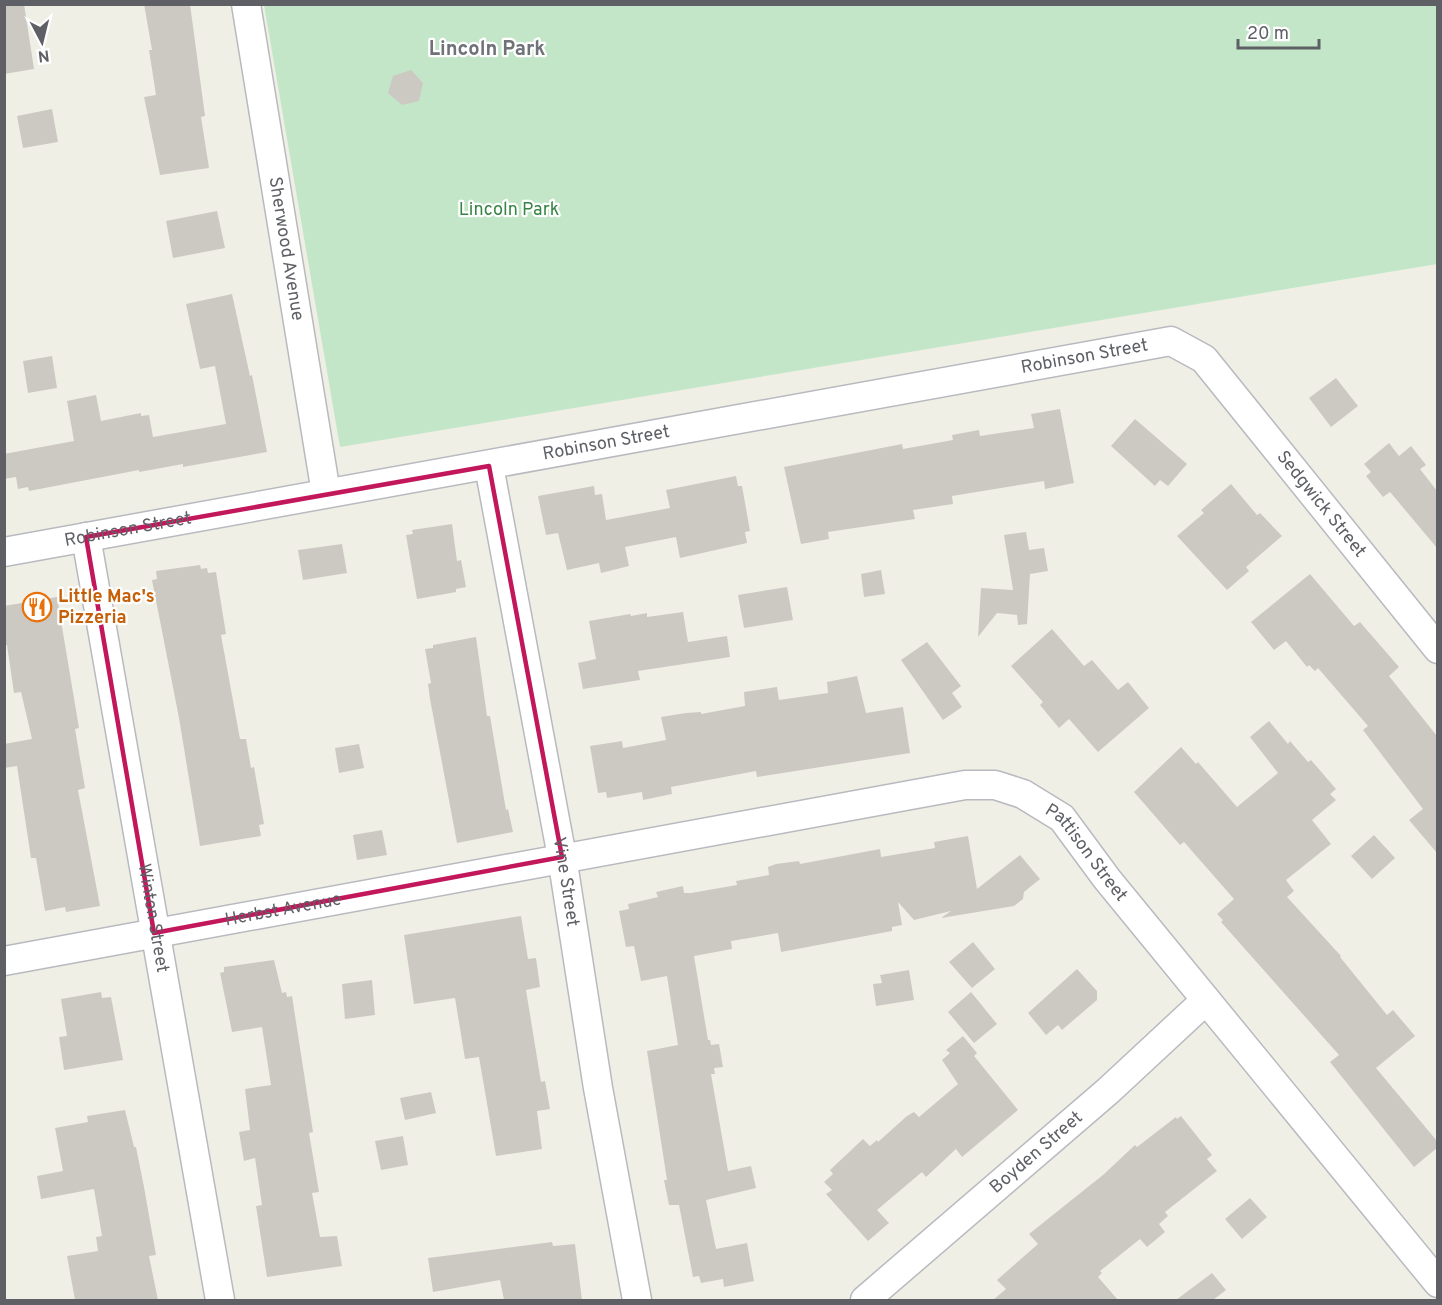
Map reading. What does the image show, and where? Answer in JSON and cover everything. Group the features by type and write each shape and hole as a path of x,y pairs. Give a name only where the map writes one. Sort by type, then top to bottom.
{"street":[{"name":"Sherwood Avenue","path":"246,4 326,493"},
{"name":"Robinson Street","path":"4,552 1171,341 1204,359"},
{"name":"Sedgwick Street","path":"1204,359 1437,649"},
{"name":"Vine Street","path":"489,466 562,857 598,1088 637,1300"},
{"name":"Winton Street","path":"86,537 220,1300"},
{"name":"Pattison Street","path":"562,857 965,785 995,785 1023,794 1062,818 1107,879 1437,1283"},
{"name":"Herbst Avenue","path":"4,961 562,857"},
{"name":"Boyden Street","path":"865,1300 1099,1098 1206,1000"}],"highlighted area":[{"path":"489,466 562,857 154,933 86,537"}],"green space":[{"name":"Lincoln Park","path":"264,5 1437,5 1437,264 340,447"}],"building":[{"path":"4,4 24,4 34,69 4,74"},
{"path":"144,4 190,4 205,116 201,117 209,168 160,175 144,97 156,95 149,50 152,50"},
{"path":"411,70 423,83 419,101 402,105 388,93 393,76"},
{"path":"52,109 58,142 23,148 17,116"},
{"path":"217,211 225,248 173,258 166,221"},
{"path":"232,294 250,376 252,375 267,452 183,467 183,464 139,472 139,470 29,491 28,487 18,489 16,477 4,479 4,454 74,441 67,401 96,395 101,421 141,413 141,416 149,415 153,437 226,424 215,366 200,369 186,304"},
{"path":"52,356 57,388 28,393 23,361"},
{"path":"1336,378 1358,406 1331,427 1309,398"},
{"path":"1060,409 1074,483 1045,489 1044,481 952,496 953,504 913,510 915,519 828,532 829,539 801,544 784,467 902,444 903,449 953,440 952,435 979,430 980,436 1034,428 1031,414"},
{"path":"1135,419 1187,464 1168,486 1160,480 1155,486 1111,446"},
{"path":"1389,443 1399,456 1411,446 1426,465 1420,469 1437,491 1437,548 1390,492 1383,497 1366,476 1371,472 1364,464"},
{"path":"736,476 738,486 742,486 750,531 745,532 747,543 680,558 676,537 625,547 629,566 601,573 599,563 567,570 558,533 546,535 538,496 594,486 595,495 602,494 606,520 670,508 666,490"},
{"path":"1231,484 1257,515 1260,513 1282,536 1246,567 1249,571 1227,590 1177,536 1204,513 1201,510"},
{"path":"452,524 457,561 461,560 466,587 456,589 456,592 417,599 406,535 413,534 412,530"},
{"path":"1026,532 1029,550 1044,548 1048,571 1030,574 1027,624 1018,625 1017,615 997,613 978,637 981,588 1013,590 1004,535"},
{"path":"342,544 347,573 303,580 298,550"},
{"path":"200,565 201,569 207,568 208,573 216,572 226,634 221,635 240,739 246,739 251,768 254,767 264,824 259,825 261,836 200,846 179,718 152,580 157,579 156,571"},
{"path":"881,570 885,594 864,597 861,574"},
{"path":"1310,574 1354,626 1360,622 1399,667 1389,676 1437,736 1437,853 1409,820 1423,809 1363,730 1368,726 1318,668 1315,671 1309,665 1307,667 1286,641 1274,650 1251,622"},
{"path":"787,587 793,620 744,628 738,595"},
{"path":"57,597 79,728 75,729 85,788 78,790 100,906 66,912 65,907 45,911 36,858 31,858 17,766 4,768 4,744 32,739 21,692 14,693 7,645 4,646 4,606"},
{"path":"683,612 688,642 727,636 730,657 638,671 640,680 583,689 578,663 596,659 589,621 630,614 631,616 647,613 647,617"},
{"path":"1052,629 1084,666 1092,660 1118,690 1128,682 1149,708 1098,752 1069,719 1059,728 1040,705 1043,702 1011,666"},
{"path":"476,637 487,716 490,716 506,810 508,809 513,832 457,843 430,699 428,684 431,683 425,649 433,648 433,645"},
{"path":"927,642 961,686 952,693 962,707 943,720 901,660"},
{"path":"857,676 866,713 903,707 910,753 757,777 756,771 671,787 672,794 643,800 642,792 607,798 606,792 598,793 590,746 622,741 623,748 666,740 661,717 686,713 701,712 701,714 745,706 744,692 777,687 779,700 828,693 827,682"},
{"path":"1269,721 1288,744 1290,741 1308,762 1311,760 1336,789 1330,794 1336,800 1312,820 1331,844 1286,880 1294,891 1287,897 1341,956 1387,1015 1393,1010 1415,1036 1376,1068 1437,1141 1437,1148 1414,1167 1330,1062 1339,1055 1221,922 1223,920 1217,914 1234,899 1184,842 1180,845 1134,792 1181,747 1196,764 1198,762 1237,807 1278,773 1250,737"},
{"path":"359,744 364,768 339,773 335,748"},
{"path":"382,830 387,855 357,860 353,835"},
{"path":"1374,835 1395,858 1372,879 1351,856"},
{"path":"968,836 977,889 1020,855 1040,879 1024,892 1023,899 1014,906 941,918 951,911 914,920 898,902 902,925 892,927 892,931 781,952 778,933 731,941 732,949 694,956 708,1040 711,1045 719,1044 723,1067 714,1068 715,1074 711,1074 728,1171 751,1166 756,1188 706,1200 716,1249 747,1243 754,1281 724,1287 723,1279 701,1283 699,1276 693,1277 679,1205 669,1205 647,1051 678,1045 667,976 641,981 634,946 626,947 619,911 629,909 628,904 658,897 656,892 683,886 684,893 691,893 737,885 736,881 769,875 768,867 776,864 799,861 800,864 880,849 881,857 935,848 934,842"},
{"path":"521,916 528,959 536,958 540,987 526,990 541,1082 545,1081 550,1109 537,1111 542,1149 496,1156 479,1057 465,1059 455,998 414,1004 404,935"},
{"path":"973,942 995,969 972,988 949,962"},
{"path":"274,960 282,993 286,992 287,997 292,996 313,1132 309,1133 319,1192 312,1193 320,1237 337,1236 342,1266 267,1277 256,1206 262,1205 255,1158 244,1161 239,1132 250,1130 245,1089 271,1085 262,1027 232,1032 220,973 224,972 224,967"},
{"path":"1077,969 1097,991 1097,1000 1062,1030 1058,1025 1046,1035 1028,1013"},
{"path":"909,970 914,1000 876,1006 873,984 882,983 880,975"},
{"path":"372,980 375,1015 345,1019 342,984"},
{"path":"101,992 102,998 111,997 123,1060 64,1070 59,1037 67,1036 61,999"},
{"path":"971,992 997,1024 974,1043 948,1012"},
{"path":"963,1036 977,1053 974,1056 1018,1110 962,1157 956,1149 926,1177 922,1172 877,1210 889,1223 868,1241 826,1194 832,1190 824,1182 833,1174 830,1170 863,1139 870,1146 877,1140 878,1142 907,1116 914,1112 919,1117 958,1084 942,1060 950,1053 946,1050"},
{"path":"431,1092 436,1113 405,1120 400,1098"},
{"path":"125,1110 134,1147 136,1147 156,1255 149,1256 158,1300 75,1300 67,1256 98,1251 96,1237 102,1236 94,1189 41,1199 37,1176 63,1171 55,1128 88,1122 87,1116"},
{"path":"1181,1116 1212,1155 1207,1159 1217,1171 1165,1212 1168,1216 1159,1224 1165,1232 1147,1247 1140,1239 1100,1271 1102,1273 1098,1277 1118,1300 993,1300 1006,1289 997,1280 1038,1244 1029,1234 1103,1175 1135,1145 1137,1147 1176,1117 1177,1119"},
{"path":"403,1136 408,1165 381,1170 375,1141"},
{"path":"1250,1198 1267,1217 1242,1239 1225,1219"},
{"path":"552,1242 553,1246 575,1244 582,1300 504,1300 500,1280 433,1292 428,1258"},
{"path":"1212,1273 1226,1290 1213,1300 1176,1300"}],"place":[{"name":"Little Mac's Pizzeria","path":"37,607"}],"district":[{"name":"Lincoln Park","path":"487,50"}]}
